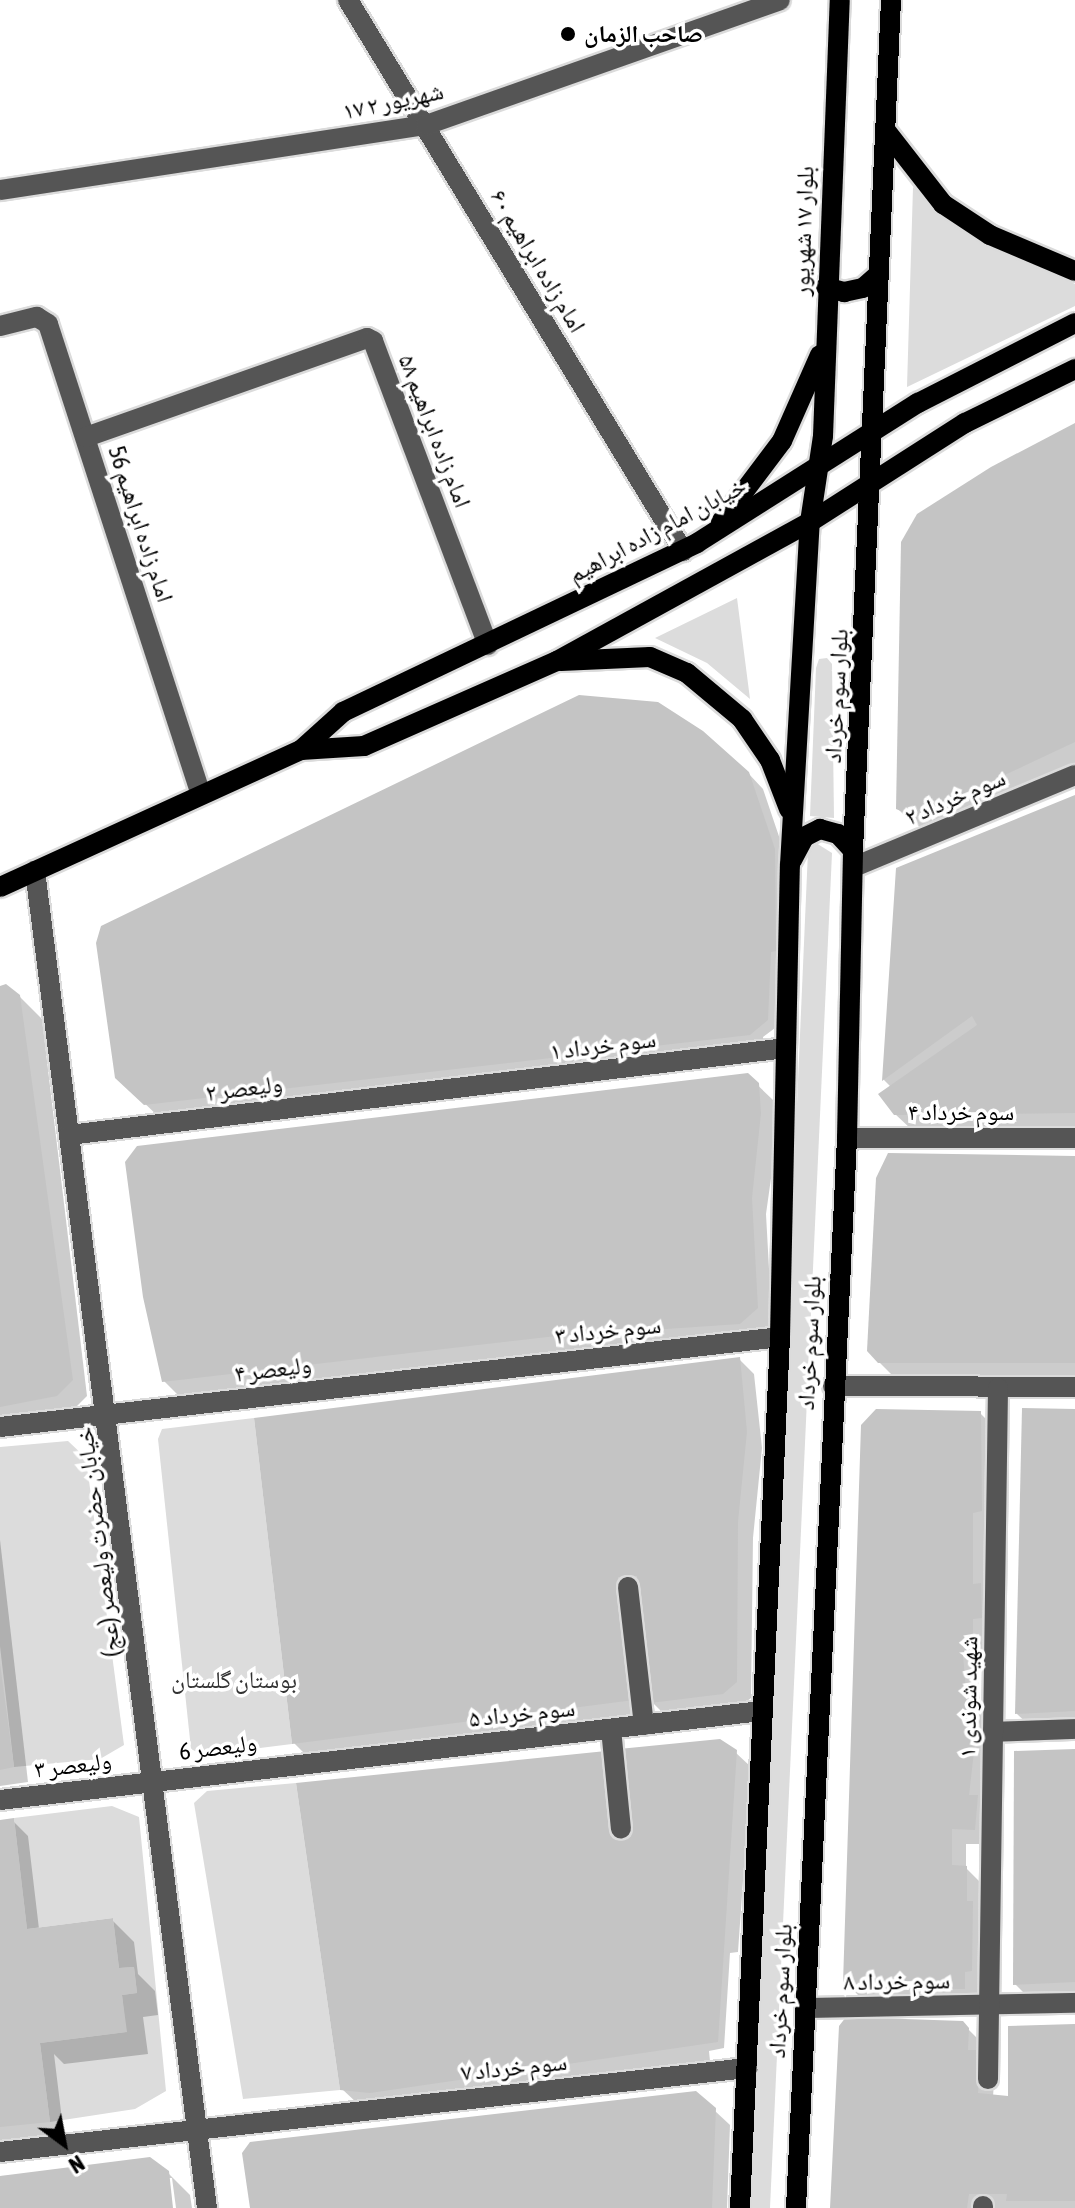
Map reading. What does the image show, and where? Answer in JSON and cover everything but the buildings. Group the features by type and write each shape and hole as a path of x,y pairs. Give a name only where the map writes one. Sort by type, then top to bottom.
{"main road":[{"name":"بلوار ۱۷ شهریور","path":"818,465 840,0"},
{"path":"875,432 878,275 891,0"},
{"path":"886,131 943,204 990,235 1075,271"},
{"path":"826,287 844,292 863,288 878,275"},
{"name":"خیابان امام زاده ابراهیم","path":"301,750 343,712 690,547 918,403 1075,323"},
{"path":"690,547 729,514 782,441 826,340"},
{"name":"خیابان امام زاده ابراهیم","path":"0,887 200,792 301,750 364,746 557,661 810,522 965,423 1075,369"},
{"name":"بلوار سوم خرداد","path":"796,2208 847,1138 853,858 875,432"},
{"name":"بلوار سوم خرداد","path":"740,2208 780,1337 792,816 810,522 818,465"},
{"path":"557,661 650,657 687,673 742,719 770,760 792,816"},
{"path":"790,865 804,837 820,829 838,834 853,858"}],"street":[{"name":"امام زاده ابراهیم ۶۰","path":"348,0 690,547"},
{"name":"۱۷ شهریور ۲","path":"0,190 426,125 780,0"},
{"name":"امام زاده ابراهیم 56","path":"0,326 44,317 86,437 200,792"},
{"name":"امام زاده ابراهیم ۵۸","path":"86,437 367,338 373,341 488,645"},
{"name":"سوم خرداد ۲","path":"853,858 1075,775"},
{"name":"خیابان حضرت ولیعصر (عج)","path":"35,871 109,1415 207,2208"},
{"name":"سوم خرداد ۱","path":"426,1092 786,1048"},
{"name":"ولیعصر ۲","path":"69,1135 426,1092"},
{"name":"سوم خرداد ۴","path":"847,1138 1075,1138"},
{"name":"سوم خرداد ۳","path":"443,1374 780,1337"},
{"name":"ولیعصر ۴","path":"0,1427 443,1374"},
{"path":"833,1386 1075,1387"},
{"name":"شهید شوندی ۱","path":"988,2079 998,1388"},
{"path":"628,1587 644,1725"},
{"name":"سوم خرداد ۵","path":"289,1765 761,1711"},
{"path":"611,1729 621,1829"},
{"path":"993,1732 1075,1729"},
{"name":"ولیعصر 6","path":"152,1781 289,1765"},
{"name":"ولیعصر ۳","path":"0,1800 152,1781"},
{"name":"سوم خرداد ۸","path":"805,2008 1075,2003"},
{"name":"سوم خرداد ۷","path":"0,2152 747,2068"}],"green space":[{"path":"913,187 971,233 1075,284 1075,306 907,387"},
{"path":"737,598 750,699 707,663 655,638"},
{"path":"827,658 832,664 834,818 810,816 816,668 819,659"},
{"path":"816,843 832,853 770,2208 749,2208 808,851"},
{"name":"بوستان گلستان","path":"254,1418 292,1744 203,1755 191,1749 158,1439 162,1429"},
{"name":"بوستان گلستان","path":"68,1441 86,1458 124,1745 100,1759 14,1767 0,1646 0,1447"},
{"path":"296,1783 340,2090 243,2099 194,1803 207,1791"},
{"path":"112,1806 139,1817 166,2091 135,2109 50,2122 40,2043 126,2032 122,1995 137,1993 134,1967 119,1968 113,1918 27,1929 14,1818"}],"place":[{"name":"صاحب الزمان","path":"568,34"}]}
